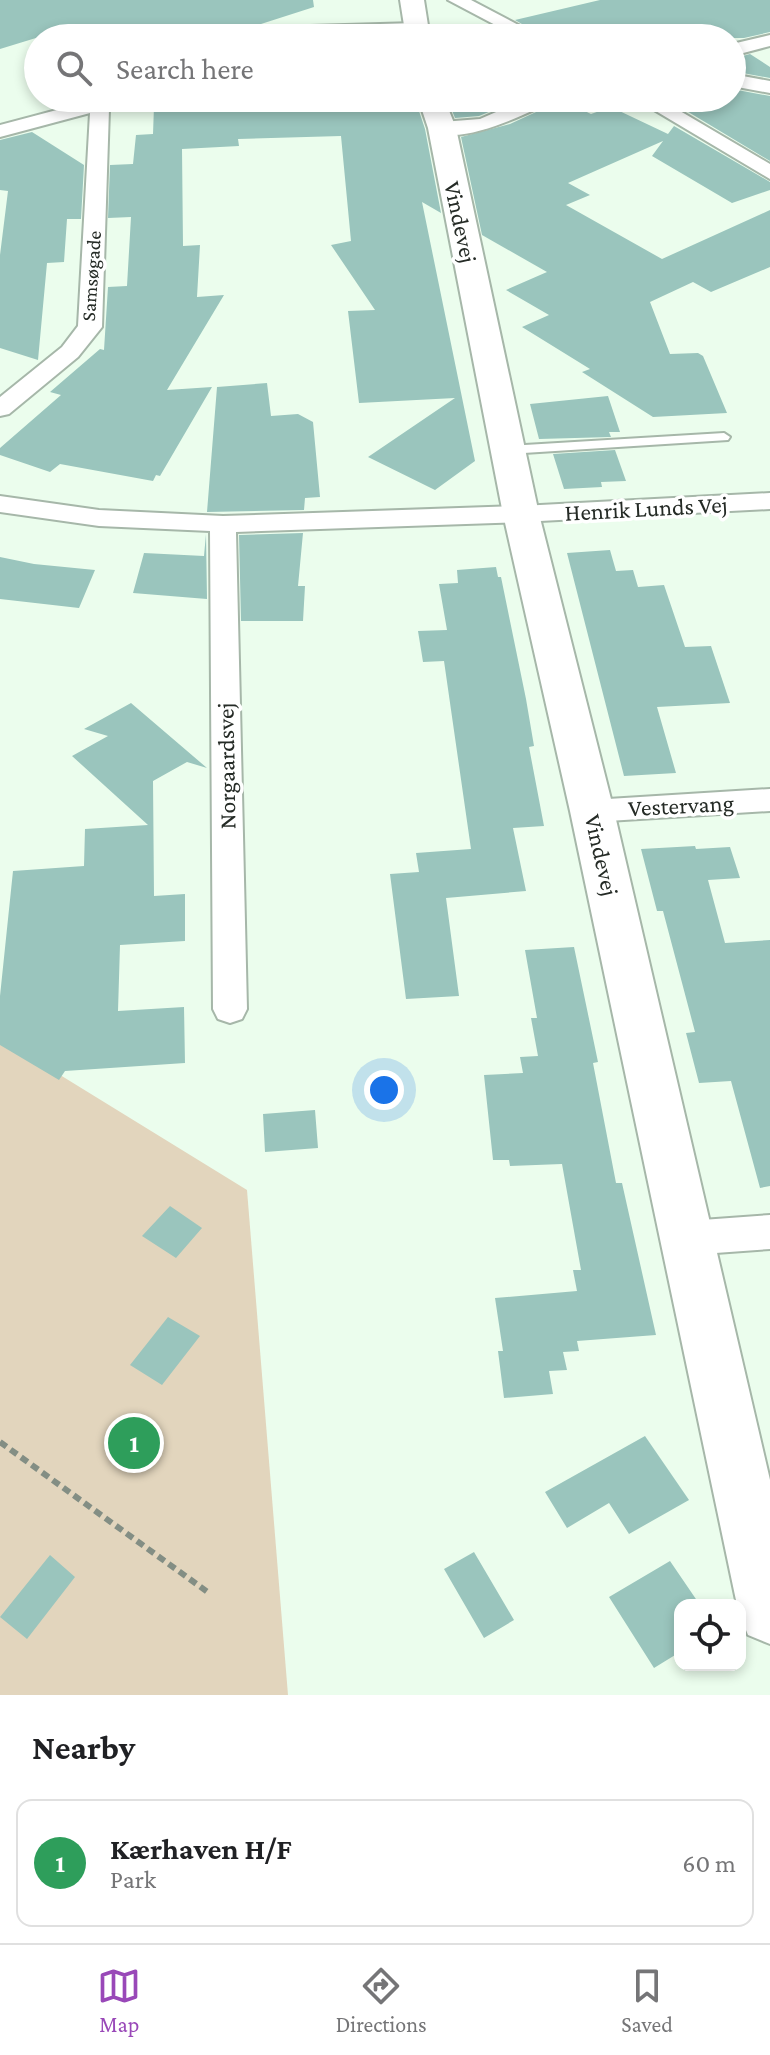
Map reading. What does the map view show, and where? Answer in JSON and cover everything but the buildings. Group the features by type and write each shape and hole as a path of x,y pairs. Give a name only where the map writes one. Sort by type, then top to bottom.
{"street":[{"path":"412,0 415,24"},
{"path":"457,0 506,24"},
{"path":"746,46 770,40"},
{"path":"746,83 770,87"},
{"path":"0,131 70,112"},
{"name":"Samsøgade","path":"0,409 70,352 90,327 100,112"},
{"path":"437,113 484,125 513,112"},
{"path":"668,112 770,173"},
{"name":"Vindevej","path":"437,113 521,514 592,811 770,1613"},
{"name":"Henrik Lunds Vej","path":"521,514 770,501"},
{"path":"0,504 99,518 223,524 521,514"},
{"name":"Norgaardsvej","path":"223,524 230,1009"},
{"name":"Vestervang","path":"592,811 770,800"},
{"path":"688,1238 770,1232"}],"lane":[{"path":"508,450 724,437"}],"path":[{"path":"0,1442 209,1593"}],"shaded area":[{"path":"0,1038 247,1190 288,1695 0,1695"}],"place":[{"name":"Kærhaven H/F","path":"134,1443"}]}
